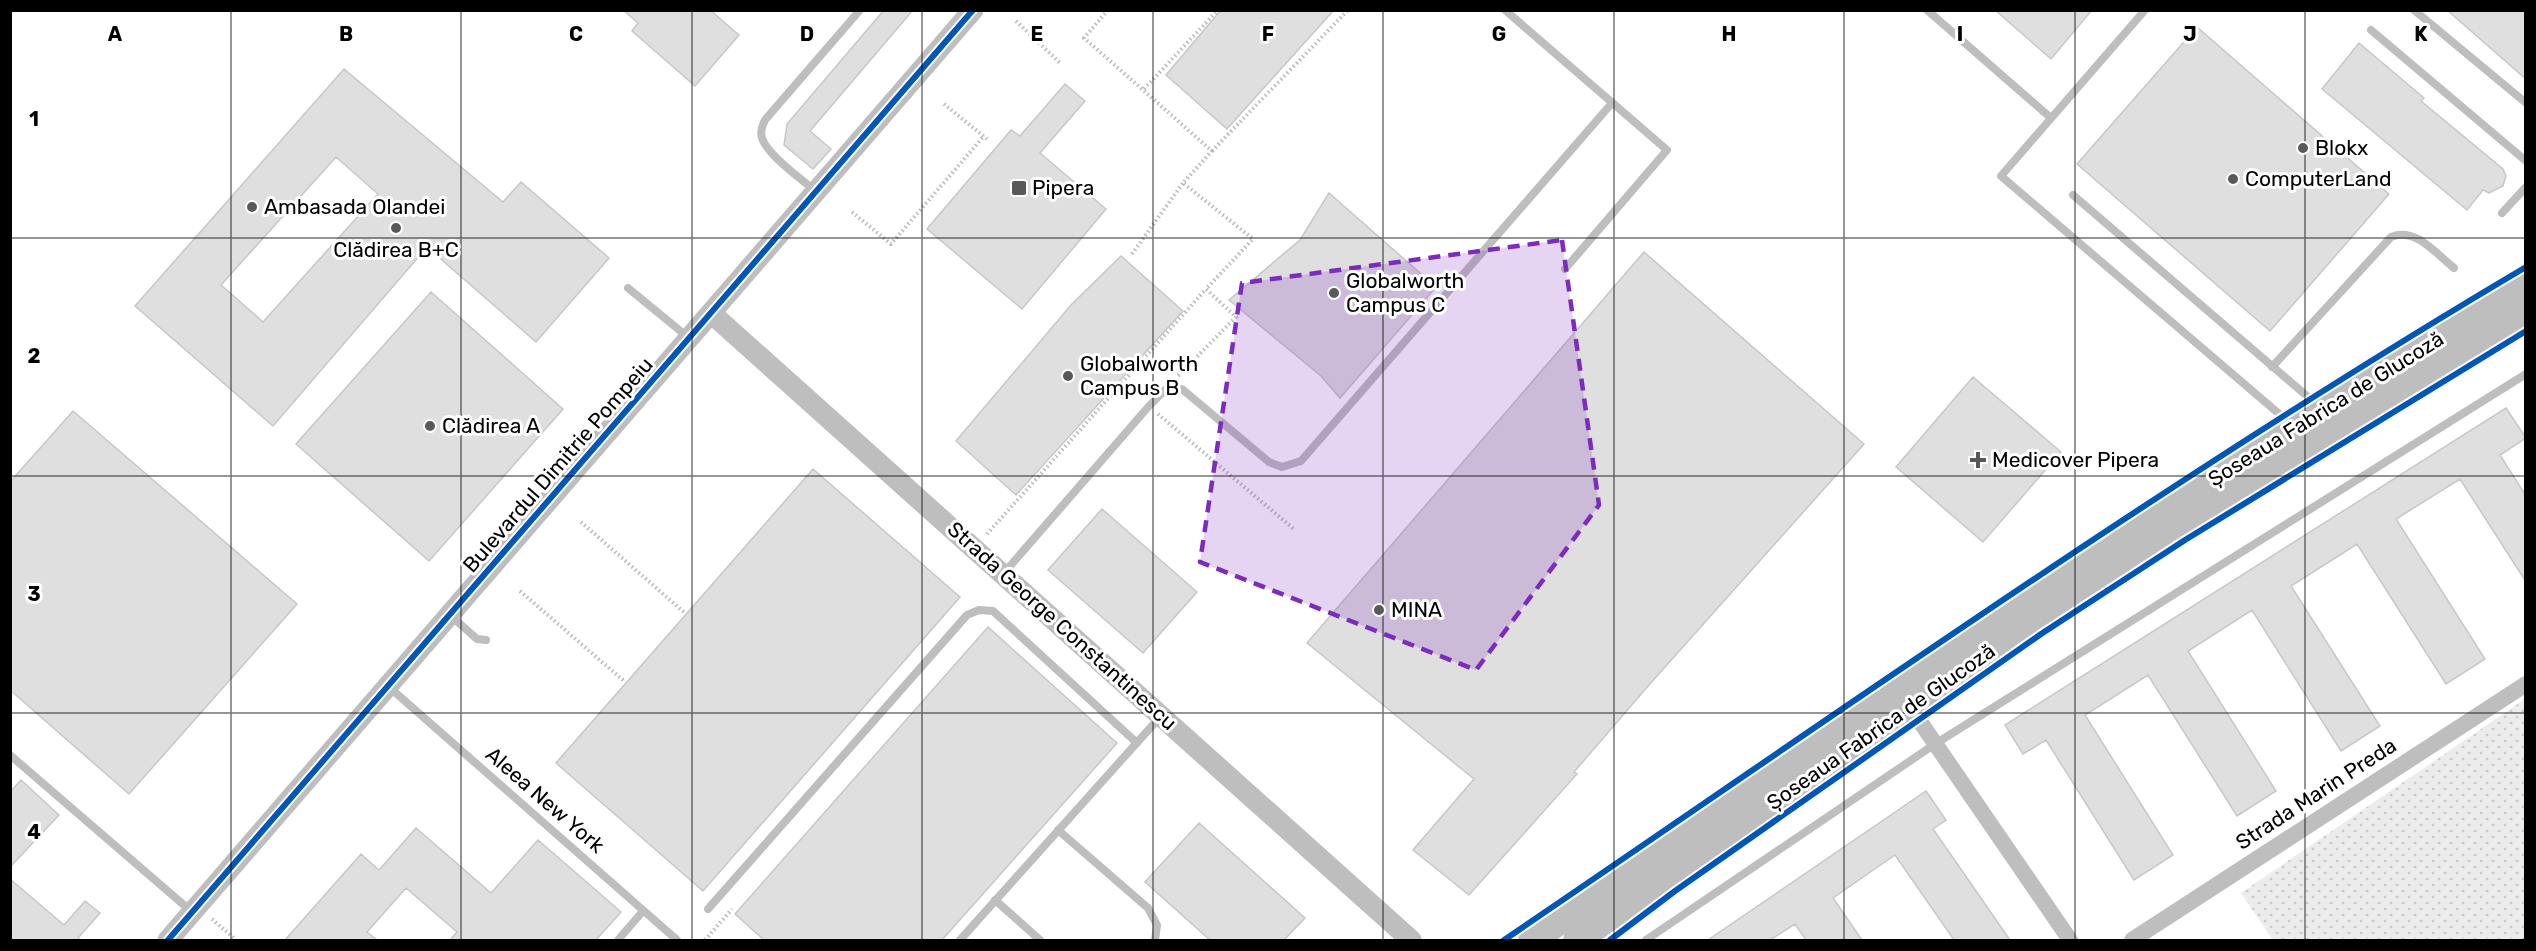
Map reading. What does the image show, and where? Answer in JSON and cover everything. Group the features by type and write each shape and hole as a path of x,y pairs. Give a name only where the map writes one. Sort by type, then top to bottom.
{"main road":[{"name":"Șoseaua Fabrica de Glucoză","path":"1532,940 2034,594 2526,284"},
{"name":"Șoseaua Fabrica de Glucoză","path":"1577,940 1641,893 1910,707 2142,550 2526,312"}],"street":[{"name":"Bulevardul Dimitrie Pompeiu","path":"168,940 973,10"},
{"name":"Strada George Constantinescu","path":"711,314 1004,573 1411,940"},
{"name":"Strada Marin Preda","path":"2132,940 2526,684"},
{"path":"1910,707 2070,940"}],"lane":[{"path":"816,192 769,150 762,138 761,127 860,10"},
{"path":"1505,10 1667,150 1565,269"},
{"path":"1928,10 2051,118"},
{"path":"2145,10 2001,176 2296,428"},
{"path":"2414,10 2526,103"},
{"path":"2371,30 2526,161"},
{"path":"1004,573 1165,390 1182,389 1269,462 1282,466 1301,460 1612,103"},
{"path":"2502,213 2526,187"},
{"path":"2073,195 2324,411"},
{"path":"2272,367 2391,237 2403,233 2415,236 2454,268"},
{"path":"628,288 690,338"},
{"path":"1646,940 1935,744 2526,374"},
{"path":"708,909 972,612 993,611 1137,743"},
{"path":"450,616 481,642"},
{"name":"Aleea New York","path":"389,686 677,940"},
{"path":"960,940 1162,716"},
{"path":"10,755 193,912"},
{"path":"1058,830 1148,908 1157,925 1155,940"},
{"path":"996,900 1040,940"},
{"path":"618,940 643,911"}],"path":[{"path":"1108,10 1084,38 1212,151"},
{"path":"1144,89 1218,10"},
{"path":"1132,254 1184,183 1212,151 1348,10"},
{"path":"1016,21 1060,63"},
{"path":"852,212 891,244 985,138 944,105"},
{"path":"987,534 1253,239 1184,183"},
{"path":"1165,390 1236,317 1206,290"},
{"path":"1149,406 1295,530"},
{"path":"581,522 687,614"},
{"path":"520,591 624,681"},
{"path":"705,940 732,909"},
{"path":"225,931 236,940"}],"highlighted area":[{"path":"1562,240 1599,505 1476,670 1200,562 1242,283"}],"shaded area":[{"path":"2525,699 2525,940 2273,940 2241,893"}],"building":[{"path":"623,10 710,10 739,35 695,86 632,31 638,23"},
{"path":"884,10 913,10 810,131 831,149 813,169 784,145 787,124"},
{"path":"1221,10 1334,10 1227,129 1166,75"},
{"path":"1995,10 2092,10 2051,59"},
{"path":"2447,10 2526,10 2526,79"},
{"name":"ComputerLand","path":"2197,27 2389,194 2270,331 2077,164"},
{"path":"2359,43 2424,98 2421,101 2503,169 2506,176 2503,186 2489,193 2483,190 2467,210 2322,89"},
{"name":"Clădirea B+C","path":"344,69 503,202 521,182 609,258 536,342 427,247 273,426 135,306","holes":["336,157 378,194 263,322 221,285"]},
{"path":"1065,84 1085,101 1040,153 1106,209 1022,309 927,229 1011,130 1020,136"},
{"name":"Globalworth Campus C","path":"1329,193 1436,287 1340,398 1321,376 1229,300 1300,240"},
{"path":"1644,252 1864,444 1649,685 1574,772 1577,774 1469,895 1413,850 1474,779 1307,643"},
{"name":"Globalworth Campus B","path":"1121,256 1183,311 1016,495 956,441 1071,305"},
{"name":"Clădirea A","path":"431,292 563,409 429,561 296,444"},
{"name":"Medicover Pipera","path":"1973,377 2061,452 1983,542 1896,467"},
{"path":"2506,408 2526,438 2500,455 2526,496 2526,582 2460,479 2396,519 2485,659 2446,684 2357,544 2291,586 2380,726 2341,751 2252,610 2188,651 2276,791 2237,816 2148,675 2085,715 2173,855 2134,880 2046,740 2023,754 2005,725"},
{"path":"73,411 297,604 129,794 10,690 10,482"},
{"path":"813,469 960,597 703,891 556,763"},
{"path":"1102,509 1197,592 1143,653 1048,570"},
{"path":"988,627 1117,743 942,940 764,940 735,914"},
{"path":"21,780 59,815 10,867 10,792"},
{"path":"1926,791 1946,820 1933,829 2010,940 1954,940 1895,855 1833,898 1862,940 1806,940 1795,924 1770,940 1708,940"},
{"path":"1199,823 1305,918 1284,940 1210,940 1145,882"},
{"path":"416,828 491,893 538,840 621,912 596,940 450,940 457,932 406,888 367,932 377,940 285,940 361,854 379,870"},
{"path":"10,879 64,925 85,901 100,913 78,938 81,940 10,940"}],"cycle path":[{"path":"168,940 973,10"},
{"path":"1504,940 2137,511 2395,346 2526,267"},
{"path":"1610,940 1675,891 2041,634 2185,540 2526,331"}],"place":[{"name":"Blokx","path":"2303,148"},
{"name":"ComputerLand","path":"2233,179"},
{"name":"Pipera","path":"1019,188"},
{"name":"Ambasada Olandei","path":"252,207"},
{"name":"Clădirea B+C","path":"396,228"},
{"name":"Globalworth Campus C","path":"1334,293"},
{"name":"Globalworth Campus B","path":"1068,376"},
{"name":"Clădirea A","path":"430,426"},
{"name":"Medicover Pipera","path":"1978,460"},
{"name":"MINA","path":"1379,610"}]}
